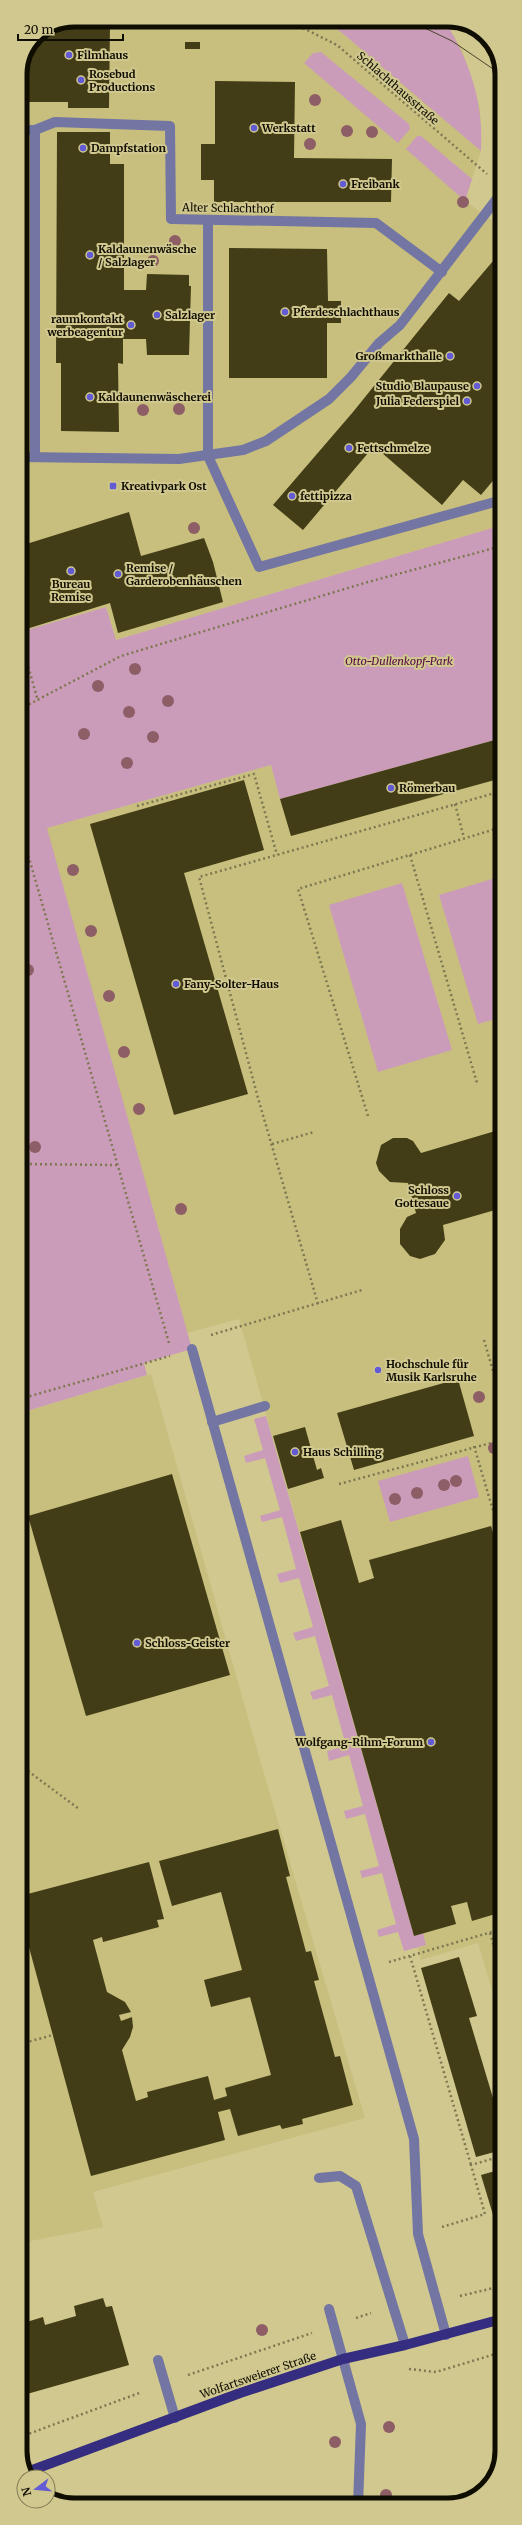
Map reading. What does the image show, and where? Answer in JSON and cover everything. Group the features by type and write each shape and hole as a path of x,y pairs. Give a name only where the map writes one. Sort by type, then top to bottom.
{"main road":[{"name":"Wolfartsweierer Straße","path":"35,2469 343,2358 405,2345 495,2321"}],"street":[{"name":"Alter Schlachthof","path":"27,130 34,130 56,122 170,126 171,219 376,223 442,272"},
{"path":"34,130 35,457"},
{"path":"27,458 179,459 243,450 266,441 329,398 351,377 378,343 400,325 495,201"},
{"path":"208,220 208,456 259,568 495,502"},
{"path":"192,1349 414,2140 418,2234 446,2334"},
{"path":"212,1422 265,1406"},
{"path":"319,2178 340,2176 356,2186 405,2345"},
{"path":"329,2309 361,2424 358,2498"},
{"path":"158,2360 175,2418"}],"path":[{"name":"Schlachthausstraße","path":"298,27 337,44 491,177"},
{"path":"27,706 122,656 368,582 495,548"},
{"path":"27,662 38,701"},
{"path":"137,806 254,774 277,855"},
{"path":"318,1304 272,1144 199,877 495,793"},
{"path":"455,804 464,838"},
{"path":"368,1116 298,889 495,829"},
{"path":"27,851 170,1347"},
{"path":"410,855 477,1083"},
{"path":"272,1144 314,1132"},
{"path":"27,1164 117,1165"},
{"path":"241,1326 362,1290"},
{"path":"484,1340 495,1378"},
{"path":"27,1397 172,1355"},
{"path":"339,1484 495,1442"},
{"path":"474,1446 495,1517"},
{"path":"27,1770 79,1808"},
{"path":"366,1969 495,1931"},
{"path":"490,1933 495,1950"},
{"path":"410,1956 485,2214 418,2234"},
{"path":"27,2042 53,2035"},
{"path":"471,2165 495,2158"},
{"path":"437,2299 476,2293 495,2288"},
{"path":"27,2434 227,2360 334,2326 393,2305"}],"shaded area":[{"path":"74,27 448,27 462,49 480,108 481,151 465,201 495,222 495,527 116,640 106,607 27,630 27,74 28,65 35,48 48,35 65,28"},
{"name":"Hochschule für Musik Karlsruhe","path":"495,740 495,2000 478,1943 421,1960 239,1319 187,1333 46,828 271,765 281,799"},
{"path":"151,1374 260,1760 365,2118 93,2192 103,2227 27,2242 27,1411"}],"green space":[{"path":"334,27 448,27 461,51 473,83 480,116 481,151"},
{"path":"321,52 409,124 410,129 398,143 304,63 313,53"},
{"path":"417,136 421,136 472,179 465,201 406,149"},
{"name":"Otto-Dullenkopf-Park","path":"495,527 495,740 280,799 271,765 47,828 192,1349 144,1363 147,1375 27,1411 27,630 106,607 116,640"},
{"path":"495,878 495,1019 478,1024 439,895"},
{"path":"402,883 452,1050 378,1072 329,905"},
{"path":"266,1416 414,1936 423,1933 426,1945 404,1951 398,1932 379,1937 377,1930 396,1924 382,1873 362,1878 360,1871 379,1866 365,1814 346,1819 344,1811 363,1806 349,1755 329,1761 327,1751 346,1746 332,1695 313,1700 310,1692 329,1686 315,1636 296,1641 293,1633 313,1627 299,1578 280,1583 277,1574 296,1569 282,1517 262,1522 260,1516 280,1510 265,1458 246,1463 244,1456 263,1450 254,1419"},
{"path":"468,1456 479,1497 390,1522 378,1481"}],"building":[{"name":"Filmhaus","path":"74,27 110,27 109,108 68,108 68,102 27,102 28,65 35,48 48,35 59,30 68,30 68,28"},
{"path":"185,42 200,42 200,49 185,49"},
{"name":"Werkstatt","path":"215,81 295,82 294,158 392,159 391,202 214,202 214,180 201,180 201,144 215,144"},
{"path":"57,132 110,132 110,164 124,164 124,290 146,290 147,274 189,275 189,286 191,286 189,355 147,355 146,339 123,339 123,364 118,363 119,432 61,431 61,363 56,363"},
{"name":"Pferdeschlachthaus","path":"229,248 327,249 328,301 341,301 341,323 327,323 327,378 229,378"},
{"name":"Großmarkthalle","path":"495,259 495,478 481,495 463,480 442,505 374,446 303,530 273,505 353,412 449,293 459,301"},
{"name":"Remise / Garderobenhäuschen","path":"129,512 141,556 204,538 213,562 223,602 118,633 110,603 27,629 27,544"},
{"name":"Römerbau","path":"495,740 495,780 291,836 280,799"},
{"name":"Fany-Solter-Haus","path":"244,780 264,850 184,873 248,1094 174,1115 90,824"},
{"name":"Schloss Gottesaue","path":"495,1131 495,1210 443,1225 445,1240 435,1254 420,1259 410,1256 400,1244 400,1229 407,1217 416,1213 408,1183 390,1182 379,1171 376,1163 381,1145 393,1138 407,1138 413,1141 421,1153"},
{"path":"458,1379 474,1436 354,1470 337,1413"},
{"name":"Haus Schilling","path":"305,1427 317,1470 321,1468 324,1478 288,1489 273,1436"},
{"path":"172,1474 230,1675 86,1716 28,1516"},
{"name":"Wolfgang-Rihm-Forum","path":"341,1520 359,1583 374,1578 369,1560 491,1526 495,1540 495,1914 472,1921 467,1902 451,1906 456,1924 414,1936 300,1532"},
{"path":"278,1829 290,1876 286,1877 306,1952 311,1951 319,1980 314,1981 335,2057 340,2056 353,2105 302,2119 303,2124 282,2129 280,2125 238,2136 230,2109 218,2112 225,2140 91,2176 27,1940 27,1894 149,1862 164,1919 157,1920 159,1927 103,1942 102,1937 93,1940 107,1992 125,2002 131,2012 119,2015 121,2021 132,2017 133,2027 130,2037 122,2050 136,2101 148,2097 147,2092 208,2076 214,2100 227,2096 225,2088 271,2075 250,1997 211,2007 204,1980 242,1970 221,1892 172,1906 159,1861"},
{"path":"459,1957 477,2016 469,2018 495,2105 495,2152 476,2157 421,1968"},
{"path":"495,2171 495,2221 481,2175"},
{"path":"103,2298 106,2307 112,2306 129,2365 27,2394 27,2322 43,2317 45,2325 76,2316 74,2306"}],"tram line":[{"path":"423,27 452,41 495,70"}],"place":[{"name":"Filmhaus","path":"69,55"},
{"name":"Rosebud Productions","path":"81,80"},
{"name":"Werkstatt","path":"254,128"},
{"name":"Dampfstation","path":"83,148"},
{"name":"Freibank","path":"343,184"},
{"name":"Kaldaunenwäsche / Salzlager","path":"90,255"},
{"name":"Pferdeschlachthaus","path":"285,312"},
{"name":"Salzlager","path":"157,315"},
{"name":"raumkontakt werbeagentur","path":"131,325"},
{"name":"Großmarkthalle","path":"450,356"},
{"name":"Studio Blaupause","path":"477,386"},
{"name":"Kaldaunenwäscherei","path":"90,397"},
{"name":"Julia Federspiel","path":"467,401"},
{"name":"Fettschmelze","path":"349,448"},
{"name":"Kreativpark Ost","path":"113,486"},
{"name":"fettipizza","path":"292,496"},
{"name":"Bureau Remise","path":"71,571"},
{"name":"Remise / Garderobenhäuschen","path":"118,574"},
{"name":"Römerbau","path":"391,788"},
{"name":"Fany-Solter-Haus","path":"176,984"},
{"name":"Schloss Gottesaue","path":"457,1196"},
{"name":"Hochschule für Musik Karlsruhe","path":"378,1370"},
{"name":"Haus Schilling","path":"295,1452"},
{"name":"Schloss-Geister","path":"137,1643"},
{"name":"Wolfgang-Rihm-Forum","path":"431,1742"}]}
